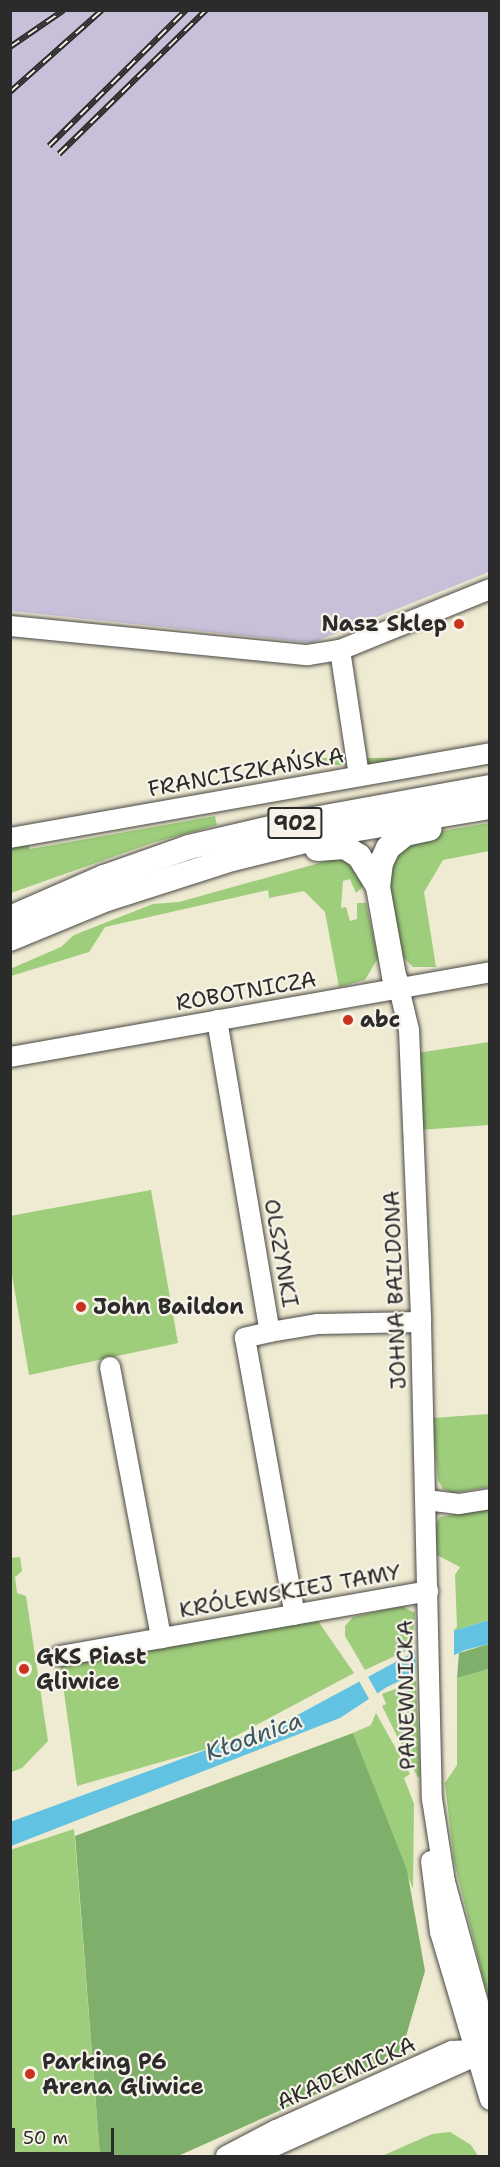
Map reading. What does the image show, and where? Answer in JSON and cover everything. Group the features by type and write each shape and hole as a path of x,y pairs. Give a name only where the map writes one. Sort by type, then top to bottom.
{"main road":[{"name":"902","path":"10,918 104,877 160,856 231,836 489,788"},
{"name":"902","path":"10,939 107,899 232,859 346,831 489,807"},
{"path":"378,886 388,848 405,834 489,813"},
{"path":"232,859 264,859 345,847 359,856 378,886 394,976 399,988"},
{"path":"10,902 45,888 104,877"}],"street":[{"path":"10,627 289,654 340,650 489,590"},
{"path":"340,650 359,776"},
{"name":"FRANCISZKAŃSKA","path":"10,838 489,753"},
{"name":"ROBOTNICZA","path":"10,1057 489,972"},
{"name":"JOHNA BAILDONA","path":"399,988 409,1030 421,1322 428,1599"},
{"name":"OLSZYNKI","path":"217,1020 270,1332 245,1338 295,1615"},
{"path":"270,1332 318,1324 421,1322"},
{"path":"110,1367 161,1638"},
{"path":"426,1500 459,1504 489,1499"},
{"name":"KRÓLEWSKIEJ TAMY","path":"60,1656 295,1615 428,1599"},
{"name":"PANEWNICKA","path":"428,1599 433,1893 440,1932 464,2019 484,2050"},
{"name":"PANEWNICKA","path":"432,1798 445,1882 484,2050 487,2091"},
{"path":"452,2051 461,2037 464,2019"},
{"name":"AKADEMICKA","path":"226,2157 276,2130 452,2051 484,2050"},
{"name":"AKADEMICKA","path":"252,2157 445,2073 484,2050"},
{"path":"445,2073 474,2074 487,2091"}],"shaded area":[{"path":"11,10 489,11 489,572 312,643 11,611"}],"green space":[{"path":"317,758 489,758 489,765 317,765"},
{"path":"215,816 217,825 152,843 11,893 11,846 27,843 30,849"},
{"path":"489,823 489,851 443,860 424,892 436,967 413,967 400,954 386,871 391,857 424,834"},
{"path":"348,855 364,886 356,893 350,879 343,881 341,908 346,907 350,921 357,919 357,903 366,903 378,958 365,980 339,987 325,912 304,891 269,898 268,890 105,927 89,952 11,976 10,969 61,947 74,935 153,904 179,902"},
{"path":"489,1042 489,1125 419,1130 417,1053"},
{"path":"151,1190 178,1343 29,1375 11,1269 10,1216"},
{"path":"489,1414 489,1487 453,1493 443,1489 438,1480 432,1418"},
{"path":"489,1508 489,1620 453,1631 457,1627 455,1575 460,1567 437,1555 435,1526 440,1517"},
{"name":"GKS Piast Gliwice","path":"20,1557 22,1571 15,1577 17,1593 26,1596 48,1741 22,1768 11,1772 10,1558"},
{"path":"402,1606 415,1613 412,1648 365,1670 345,1636 345,1626 353,1617"},
{"path":"318,1621 354,1673 217,1746 77,1786 60,1663"},
{"path":"489,1644 489,1669 457,1678 459,1653"},
{"path":"489,1669 489,2002 454,1861 445,1783 457,1765 457,1678"},
{"path":"416,1681 420,1776 418,1778 382,1706 386,1704 382,1694"},
{"path":"376,1713 410,1774 404,1778 414,1804 413,1889 353,1733 371,1725"},
{"path":"353,1733 407,1870 425,1971 400,2057 178,2156 100,2156 75,1836"},
{"path":"74,1829 100,2156 11,2156 10,1850"},
{"path":"450,2132 471,2145 478,2156 382,2156 432,2134"}],"water":[{"name":"Kłodnica","path":"489,1620 489,1644 465,1650 387,1687 340,1718 11,1846 10,1822 290,1719 453,1631"}],"pier":[{"path":"454,1628 454,1659 416,1677 415,1648"},
{"path":"366,1673 379,1696 370,1701 357,1678"}],"railway":[{"path":"10,47 64,10"},
{"path":"10,92 102,10"},
{"path":"49,146 186,10"},
{"path":"59,154 206,10"}],"place":[{"name":"Nasz Sklep","path":"459,624"},
{"name":"abc","path":"348,1020"},
{"name":"John Baildon","path":"81,1307"},
{"name":"GKS Piast Gliwice","path":"24,1669"},
{"name":"Parking P6 Arena Gliwice","path":"30,2074"}]}
